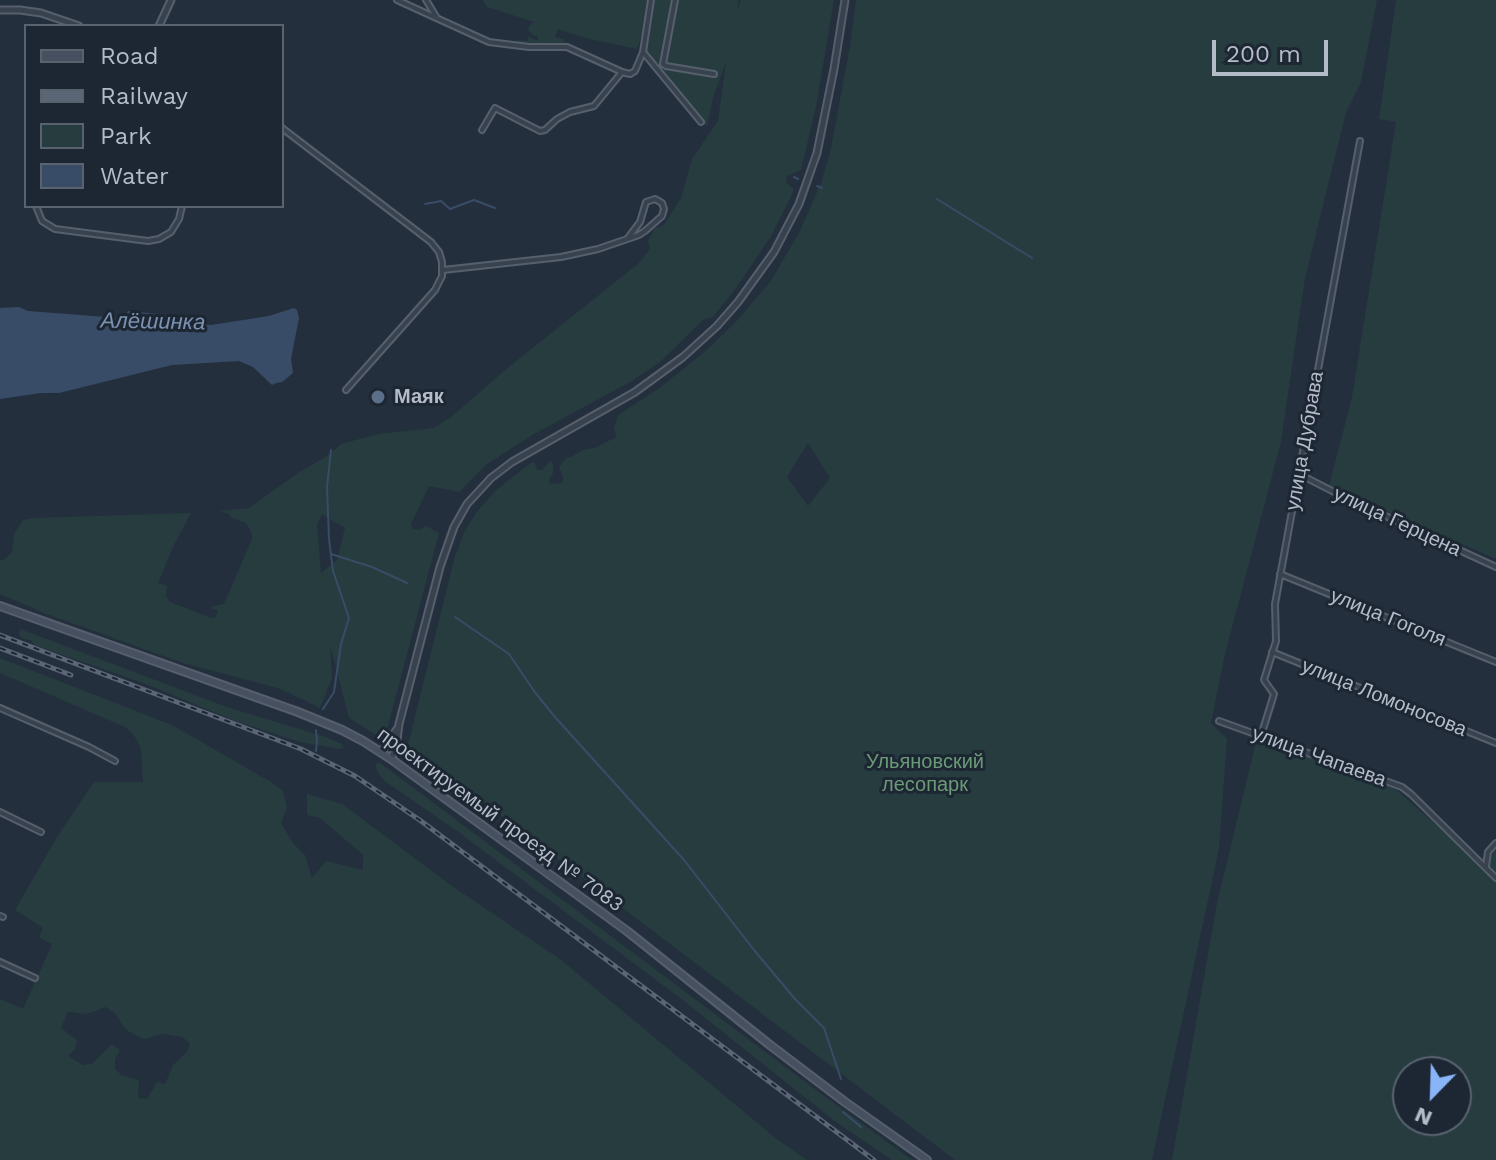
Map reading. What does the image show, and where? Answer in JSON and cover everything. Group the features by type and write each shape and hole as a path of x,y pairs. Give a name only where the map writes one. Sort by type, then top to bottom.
{"main road":[{"name":"проектируемый проезд № 7083","path":"0,606 322,721 381,753 627,931 783,1054 927,1160"}],"street":[{"path":"160,24 171,0"},
{"path":"397,0 493,43 567,47 630,74 635,71 643,52 651,0"},
{"path":"426,0 438,20"},
{"path":"675,0 663,64 714,74"},
{"path":"391,759 447,546 467,504 491,478 512,462 635,392 683,357 738,302 774,252 799,204 817,153 845,0"},
{"path":"0,10 41,13 73,24"},
{"path":"643,52 701,122"},
{"path":"482,130 495,108 540,131 545,130 570,112 594,106 622,72"},
{"path":"284,130 431,242 441,257 443,270 435,290 346,390"},
{"name":"улица Дубрава","path":"1261,736 1274,694 1264,680 1276,641 1275,604 1360,141"},
{"path":"443,270 577,254 639,235 658,220 664,209 662,203 655,199 646,202 640,222 628,238"},
{"path":"37,208 42,221 52,228 148,241 166,236 175,227 181,208"},
{"name":"улица Герцена","path":"1299,474 1325,489 1496,567"},
{"name":"улица Гоголя","path":"1280,574 1496,662"},
{"name":"улица Ломоносова","path":"1272,652 1496,743"},
{"path":"0,708 115,761"},
{"name":"улица Чапаева","path":"1219,721 1402,787 1496,878"},
{"path":"381,753 399,724"},
{"path":"0,812 41,832"},
{"path":"1486,866 1488,852 1496,843"},
{"path":"0,962 35,978"}],"green space":[{"path":"483,0 648,0 644,29 637,49 557,29 555,37 564,39 563,44 518,43 517,40 528,41 528,37 538,41 538,36 528,30 534,22 487,7"},
{"path":"652,0 738,0 737,10 741,0 834,0 816,107 801,170 786,177 787,183 794,189 791,197 771,236 713,317 703,320 660,362 632,381 534,434 487,464 459,492 429,486 411,524 412,529 419,530 426,526 439,533 388,726 382,733 376,735 349,718 330,644 332,678 320,708 281,689 183,663 0,594 0,561 12,552 14,534 23,520 191,513 158,583 167,586 166,596 170,602 215,618 218,611 210,607 224,604 252,539 246,523 220,511 249,508 341,444 378,434 434,428 639,263 650,249 648,240 655,228 664,225 681,198 692,159 718,121 726,62 707,127 645,51","holes":["322,514 345,528 337,560 321,573 317,524"]},
{"name":"Ульяновский лесопарк","path":"856,0 1377,0 1361,82 1346,113 1305,278 1281,442 1225,654 1211,723 1227,739 1219,849 1152,1160 955,1160 467,790 409,754 407,749 455,556 476,513 496,490 532,462 537,470 542,470 550,461 553,463 550,484 563,483 559,467 566,458 616,437 614,428 618,415 658,389 702,354 734,324 770,282 799,233 822,181 850,46","holes":["808,443 830,478 808,506 787,477"]},
{"path":"1396,0 1496,0 1496,559 1329,486 1352,397 1396,122 1379,119"},
{"path":"20,629 227,707 326,737 344,748 300,742 238,722 146,684 34,645 31,640 19,635"},
{"path":"0,658 172,725 271,782 283,791 287,808 281,823 305,855 312,878 326,861 363,870 363,855 320,818 307,815 307,794 342,804 452,886 560,959 778,1140 807,1160 0,1160 0,999 23,1009 52,944 39,937 43,928 15,910 57,837 94,782 143,782 141,748 127,728 0,673","holes":["106,1007 115,1013 125,1029 135,1035 145,1039 162,1034 182,1037 190,1043 187,1052 173,1065 165,1084 157,1082 147,1099 138,1098 139,1080 121,1075 115,1068 115,1059 120,1050 112,1044 92,1064 83,1065 68,1056 75,1049 77,1040 61,1028 68,1012 87,1014"]},
{"path":"1257,738 1395,789 1477,860 1490,858 1496,850 1496,1160 1172,1160 1217,903"},
{"path":"379,762 912,1160 892,1160 836,1122 680,998 457,831 386,782 378,773 375,764"}],"water":[{"path":"19,307 28,311 119,318 128,311 176,316 182,323 211,325 269,316 294,308 299,318 291,359 293,373 272,385 253,367 239,361 172,365 59,393 0,399 0,308"}],"waterway":[{"path":"794,177 798,179"},
{"path":"817,186 822,188"},
{"path":"937,199 1032,258"},
{"name":"Алёшинка","path":"425,204 441,201 450,209 474,200 495,208"},
{"path":"323,709 334,692 341,644 349,618 333,571 329,539 327,487 331,450"},
{"path":"331,554 372,567 407,583"},
{"path":"455,617 509,654 555,717 684,860 754,950 824,1028 841,1079"},
{"path":"316,730 316,751"},
{"path":"843,1112 861,1127"}],"railway":[{"path":"0,635 301,749 355,776 421,821 874,1160"},
{"path":"0,648 71,675"}],"place":[{"name":"Маяк","path":"378,397"}]}
